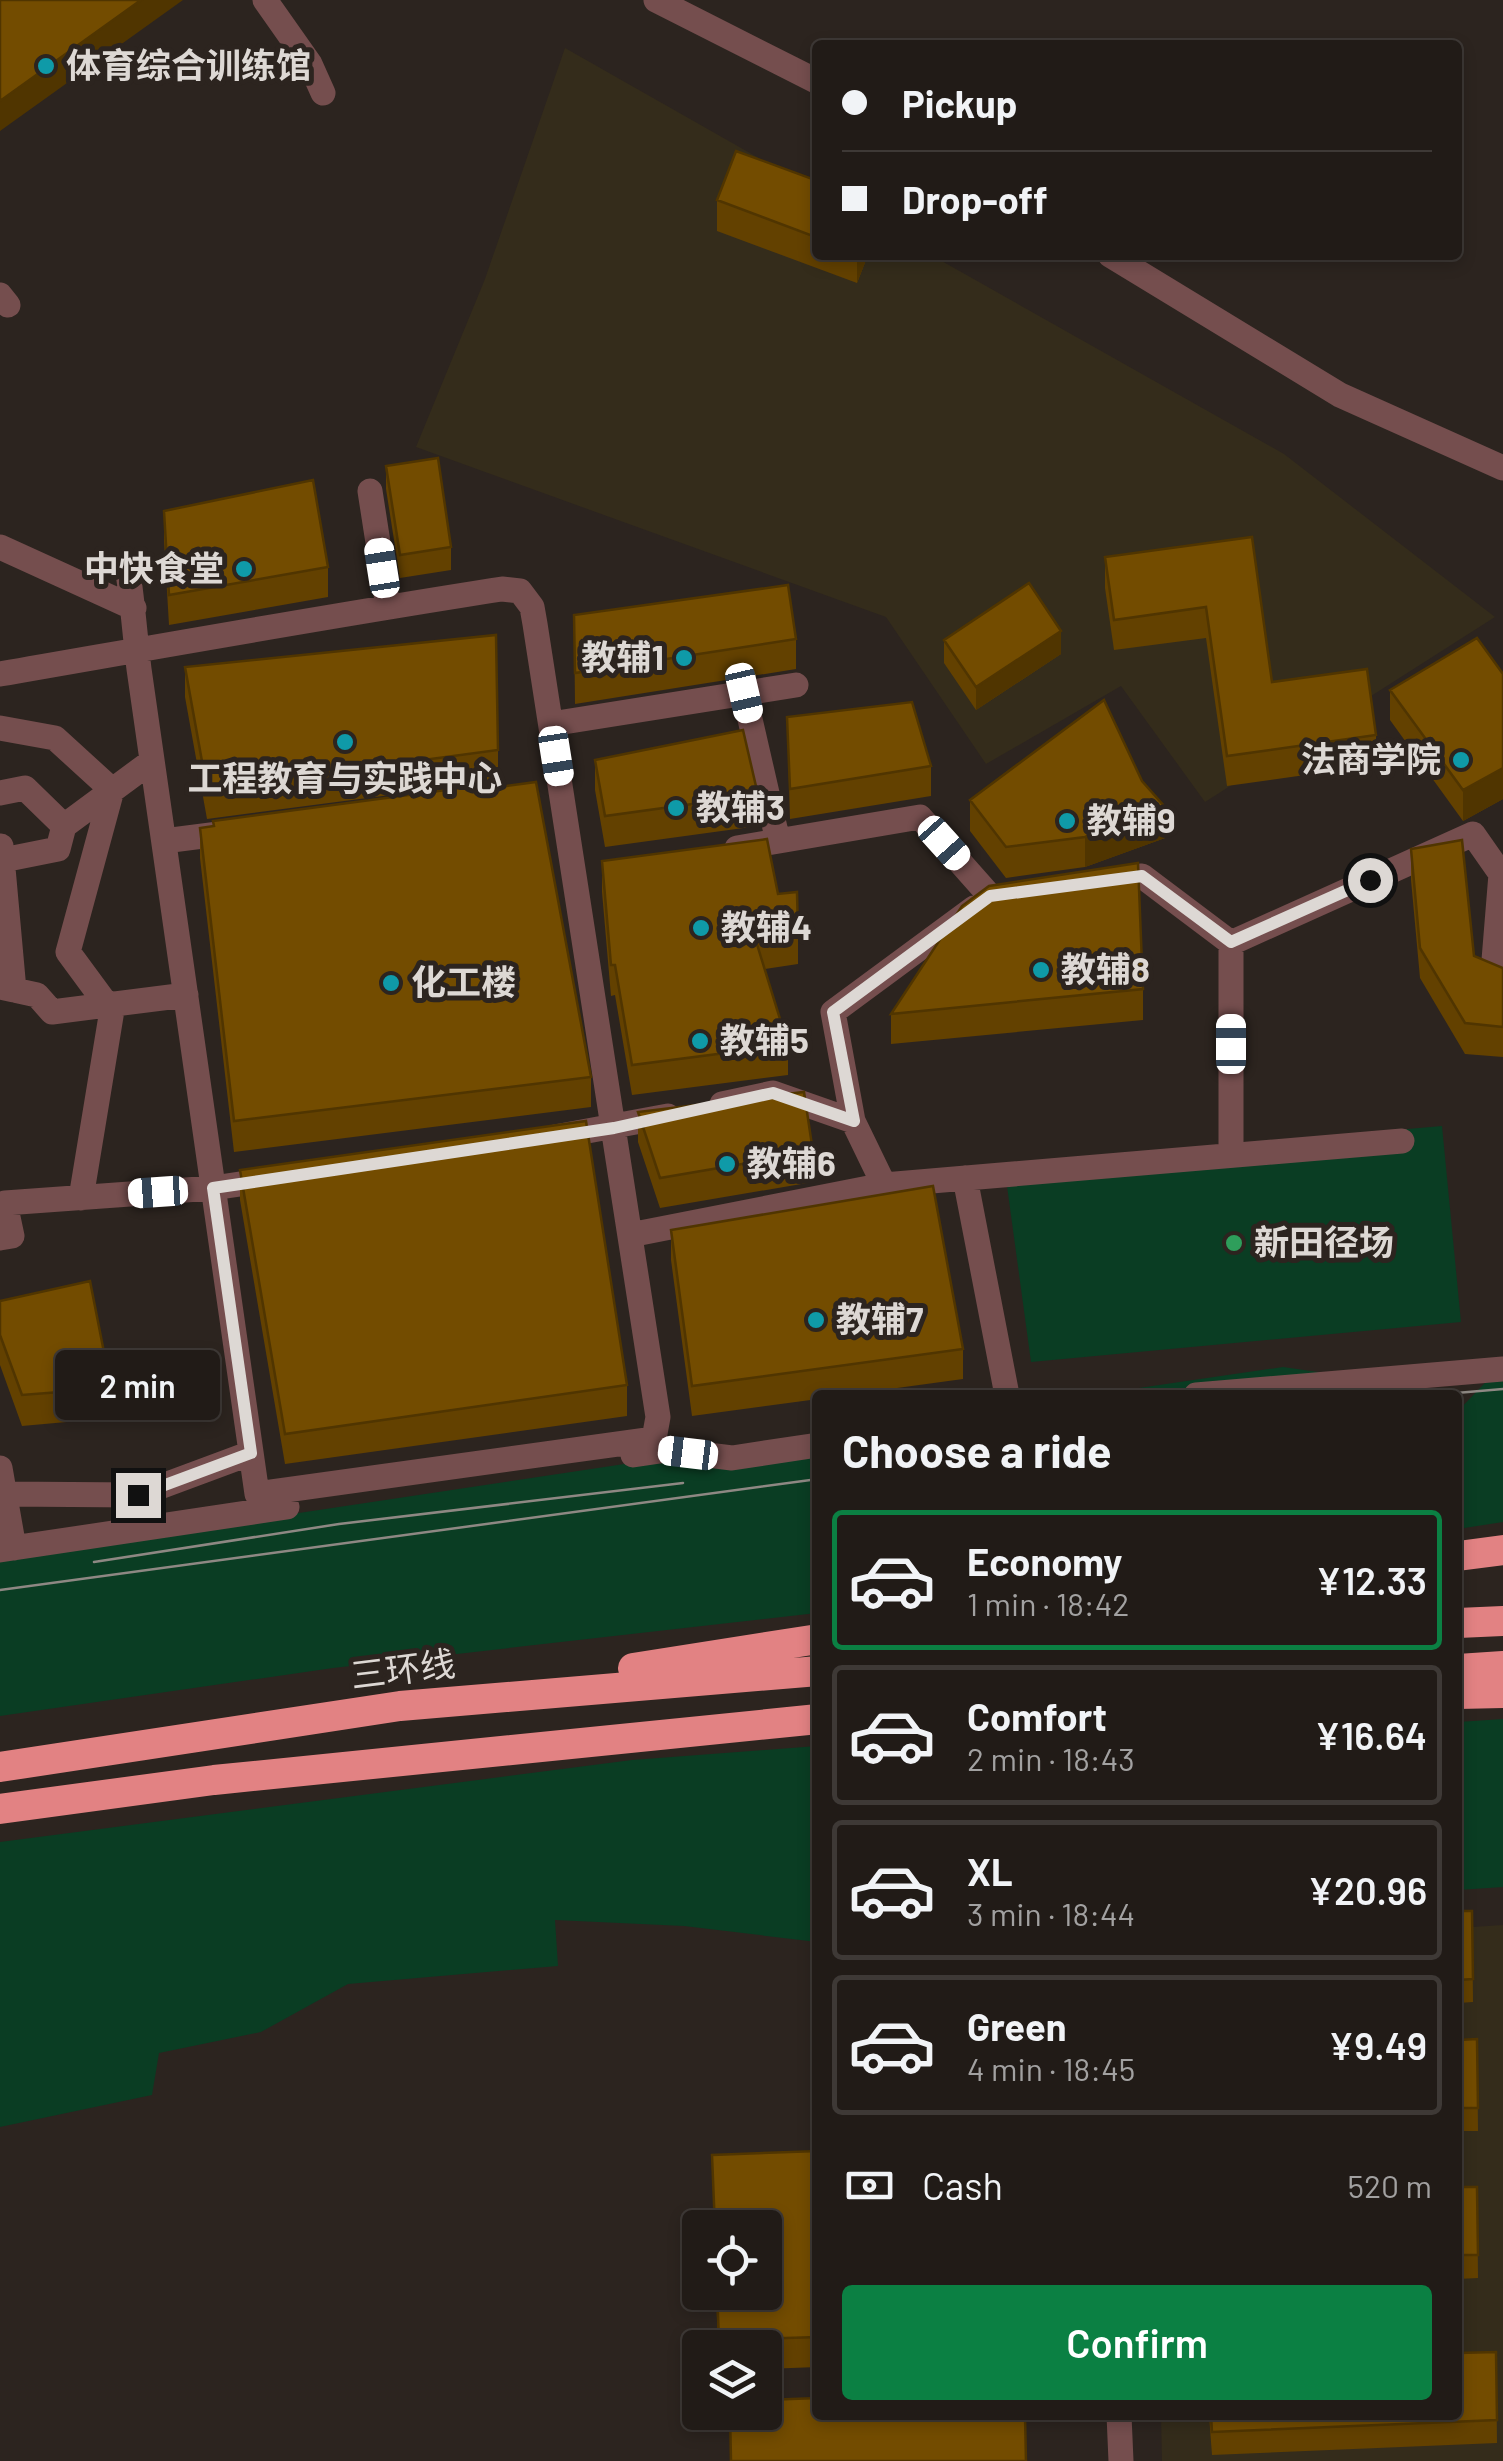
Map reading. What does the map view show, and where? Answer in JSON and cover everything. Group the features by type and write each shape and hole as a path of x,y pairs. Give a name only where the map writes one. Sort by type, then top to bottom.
{"highway":[{"path":"1462,1555 1503,1550"},
{"path":"1462,1624 1503,1621"},
{"path":"400,1706 812,1640"},
{"path":"1462,1670 1503,1666"},
{"name":"三环线","path":"0,1766 400,1706 812,1672"},
{"path":"1462,1694 1503,1693"},
{"path":"0,1810 214,1780 812,1720"}],"street":[{"path":"266,0 310,64 323,93"},
{"path":"656,0 812,79"},
{"path":"1118,260 1340,395 1503,468"},
{"path":"370,491 388,607"},
{"path":"0,547 134,608"},
{"path":"0,674 137,650 388,607 502,589 520,591 532,607 551,724 552,790 584,874 614,1128 658,1417 654,1439 257,1494 152,761 137,650 134,608 128,573"},
{"path":"551,724 796,685"},
{"path":"744,693 778,841"},
{"path":"0,728 55,738 112,790"},
{"path":"152,761 64,826 58,849 2,852 7,989 38,995 52,1012 186,995"},
{"path":"0,793 26,788 64,826"},
{"path":"81,1198 110,1005 68,952 112,790"},
{"path":"704,854 920,817 990,896"},
{"path":"164,841 260,828"},
{"path":"1231,942 1473,834 1502,874 1494,960 1503,965"},
{"path":"1088,883 1142,876 1231,942"},
{"path":"884,1185 854,1121 833,1012 990,896 1017,892"},
{"path":"1231,942 1231,1144"},
{"path":"538,1139 614,1128 773,1093 854,1121"},
{"path":"630,1235 884,1185 1402,1140"},
{"path":"0,1238 12,1236 5,1202 213,1188 290,1177"},
{"path":"965,1178 1006,1390"},
{"path":"1255,1390 1503,1369"},
{"path":"251,1453 138,1495 2,1481 7,1549 667,1450 732,1458 812,1446"},
{"path":"138,1495 144,1528"},
{"path":"1120,2420 1122,2461"}],"shaded area":[{"path":"565,48 812,188 812,260 940,260 1284,454 1495,617 1205,802 1121,686 986,764 886,617 416,447 485,279"},
{"path":"1503,1925 1503,2461 1162,2461 1161,2420 1462,2420 1462,1928"}],"green space":[{"name":"新田径场","path":"1442,1126 1461,1322 1031,1362 1004,1164"},
{"path":"1503,1364 1503,1522 1462,1528 1462,1407"},
{"path":"1283,1367 1360,1378 1395,1390 1125,1390"},
{"path":"812,1436 812,1614 333,1668 0,1716 0,1558"},
{"path":"1503,1719 1503,1887 1462,1890 1462,1722"},
{"path":"812,1746 812,1941 684,1926 555,1920 558,1966 348,1984 261,2032 159,2053 152,2095 0,2127 0,1842 632,1760"}],"building":[{"path":"0,0 141,0 0,101"},
{"path":"736,151 812,179 812,236 717,200"},
{"path":"438,458 451,547 400,555 386,466"},
{"name":"中快食堂","path":"313,480 328,567 169,595 164,511"},
{"path":"1252,537 1272,682 1367,669 1376,735 1227,756 1206,607 1114,620 1105,557"},
{"path":"1029,583 1061,631 976,687 944,640"},
{"path":"788,585 796,639 575,673 574,615"},
{"name":"工程教育与实践中心","path":"496,635 498,750 207,789 185,667"},
{"name":"法商学院","path":"1477,638 1503,674 1503,768 1463,790 1390,690"},
{"name":"教辅9","path":"1104,700 1142,781 1165,807 1085,837 1006,847 970,800"},
{"path":"912,702 931,766 790,789 787,717"},
{"path":"743,730 758,795 605,816 595,760"},
{"name":"化工楼","path":"536,782 591,1077 234,1121 200,828 214,826 213,821 499,783 499,787"},
{"path":"767,839 778,894 797,892 798,933 756,941 788,1045 632,1065 615,965 611,965 602,861"},
{"path":"1462,840 1474,956 1503,968 1503,1027 1465,1023 1420,948 1411,849"},
{"name":"教辅8","path":"1138,863 1143,989 891,1014 962,906 989,886"},
{"path":"804,1092 813,1152 660,1178 638,1112"},
{"path":"586,1121 627,1385 285,1434 240,1170"},
{"name":"教辅7","path":"933,1186 963,1349 692,1386 671,1230"},
{"path":"90,1281 111,1388 22,1395 0,1335 0,1301"},
{"path":"1462,1911 1472,1911 1473,1979 1462,1980"},
{"path":"1477,2039 1478,2108 1462,2108 1462,2040"},
{"path":"812,2151 812,2337 782,2338 782,2330 719,2330 718,2310 782,2310 782,2210 714,2210 712,2155"},
{"path":"1462,2187 1477,2187 1478,2255 1462,2255"},
{"path":"1496,2352 1497,2420 1212,2432 1211,2420 1462,2420 1462,2353"},
{"path":"812,2398 812,2420 1025,2420 1026,2461 731,2461 730,2430 782,2430 782,2399"}],"tram line":[{"path":"1462,1393 1503,1389"},
{"path":"0,1590 812,1480"},
{"path":"94,1562 339,1524 683,1483"}],"place":[{"name":"体育综合训练馆","path":"46,66"},
{"name":"中快食堂","path":"244,569"},
{"name":"教辅1","path":"684,658"},
{"name":"工程教育与实践中心","path":"345,742"},
{"name":"法商学院","path":"1461,760"},
{"name":"教辅3","path":"676,808"},
{"name":"教辅9","path":"1067,821"},
{"name":"教辅4","path":"701,928"},
{"name":"教辅8","path":"1041,970"},
{"name":"化工楼","path":"391,983"},
{"name":"教辅5","path":"700,1041"},
{"name":"教辅6","path":"727,1164"},
{"name":"新田径场","path":"1234,1243"},
{"name":"教辅7","path":"816,1320"}],"route":[{"path":"138,1495 251,1453 213,1188 614,1128 773,1093 854,1121 833,1012 990,896 1142,876 1231,942 1370,880"}]}
